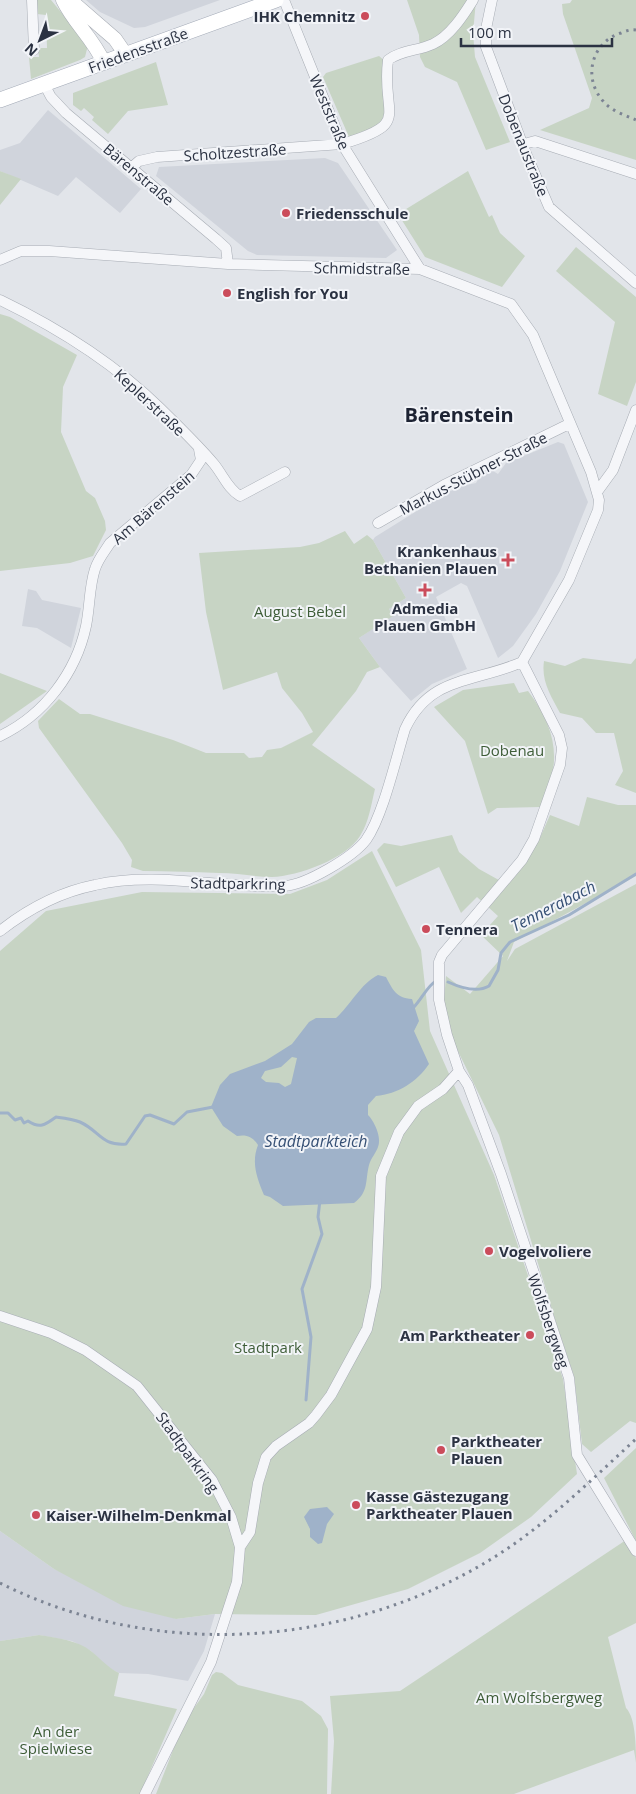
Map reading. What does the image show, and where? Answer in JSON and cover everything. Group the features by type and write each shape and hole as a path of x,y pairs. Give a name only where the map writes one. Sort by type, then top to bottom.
{"main road":[{"name":"Friedensstraße","path":"0,100 276,0"}],"street":[{"path":"32,0 34,50"},
{"path":"63,0 71,15 92,39 104,62"},
{"path":"70,0 115,39 126,55"},
{"name":"Weststraße","path":"284,0 342,144 420,269"},
{"name":"Scholtzestraße","path":"132,168 139,160 157,157 342,144 376,133 382,130 389,120 388,60 395,54 434,44 461,20 473,0"},
{"name":"Dobenaustraße","path":"492,0 486,29 486,47 549,207 636,283"},
{"name":"Bärenstraße","path":"44,84 51,97 66,113 226,248 228,264"},
{"path":"524,144 535,141 636,174"},
{"name":"Schmidstraße","path":"0,260 21,251 49,251 228,264 420,269 511,304 534,335 597,492"},
{"name":"Keplerstraße","path":"0,300 93,352 159,408 214,464 234,492 240,496 285,472"},
{"path":"522,662 569,580 598,510 597,492 613,470 636,410"},
{"name":"Markus-Stübner-Straße","path":"378,523 444,485 569,424"},
{"name":"Am Bärenstein","path":"0,736 15,729 57,691 79,652 86,626 95,570 102,555 110,543 191,475 201,460 200,449"},
{"name":"Stadtparkring","path":"0,931 38,905 63,894 95,884 152,880 286,886 320,874 342,860 366,840 376,820 405,729 411,715 423,702 437,690 451,683 485,675 522,662"},
{"name":"Wolfsbergweg","path":"522,662 559,735 562,748 560,765 534,839 522,860 442,955 439,962 440,1000 459,1071 468,1085 501,1174 569,1378 577,1455 636,1551"},
{"path":"240,1547 250,1532 258,1483 266,1458 276,1446 309,1423 316,1415 331,1395 366,1329 376,1287 381,1176 399,1132 418,1106 443,1089 459,1071"},
{"name":"Stadtparkring","path":"0,1316 51,1333 115,1369 137,1386 212,1480 231,1517 240,1547 237,1582 206,1672 145,1794"}],"shaded area":[{"path":"86,0 220,0 145,27 134,28 100,12"},
{"path":"48,110 141,189 120,213 76,177 58,196 0,171 0,150 20,143"},
{"name":"Friedensschule","path":"325,158 338,163 397,250 386,258 257,255 248,251 156,176 159,167"},
{"path":"558,442 564,444 588,502 560,571 536,614 513,646 498,658 467,586 461,583 436,597 467,669 432,684 411,701 380,667 359,638 392,616 389,609 406,598 373,540 444,494 462,486 476,483 483,471 493,471 498,474 506,463"},
{"path":"28,589 36,591 42,600 81,608 71,648 37,628 22,626"},
{"path":"0,1531 54,1569 176,1619 215,1614 204,1651 188,1681 148,1674 119,1673 107,1667 91,1651 72,1641 39,1635 0,1641"}],"green space":[{"path":"36,0 51,0 88,45 85,57 80,60 31,79 29,57 39,57 38,48 47,48 46,15 37,14"},
{"path":"407,0 476,0 473,33 475,57 510,142 486,150 457,82 425,67 420,57 419,35"},
{"path":"572,0 636,0 636,160 540,130 589,108 592,98 563,14 562,4 570,3"},
{"path":"379,56 385,61 387,107 380,125 349,137 323,77 326,73"},
{"path":"156,62 168,105 128,111 108,134 92,120 94,117 84,108 81,111 73,105 73,93"},
{"path":"0,171 21,179 0,205"},
{"path":"468,171 489,217 492,215 500,233 525,256 502,287 425,257 398,214"},
{"path":"576,247 636,297 636,382 627,406 598,394 615,322 556,271"},
{"path":"0,314 10,317 77,355 63,387 61,432 86,491 95,498 105,521 106,530 93,556 70,563 0,571"},
{"name":"August Bebel","path":"345,531 354,544 367,535 373,540 406,598 389,609 393,616 359,638 380,667 367,672 356,691 312,745 375,789 368,819 360,836 344,852 333,859 308,870 283,876 266,877 226,873 143,871 131,867 132,860 122,843 39,728 38,721 59,699 80,714 90,714 173,740 206,753 244,753 249,758 262,757 267,750 281,748 313,732 302,713 282,688 277,672 223,690 206,612 199,553 300,547 319,543"},
{"path":"583,658 631,664 636,658 636,793 615,785 623,771 614,733 596,733 582,718 560,713 545,682 544,661 565,666"},
{"path":"0,673 47,691 0,724"},
{"name":"Dobenau","path":"514,683 519,693 528,691 538,705 551,733 554,747 552,776 540,807 497,808 488,814 465,741 434,707 463,690"},
{"path":"587,797 618,805 636,805 636,876 514,942 507,961 515,949 636,884 636,1423 630,1421 591,1452 582,1444 574,1376 499,1135 452,1039 444,1000 446,976 470,994 503,956 481,935 498,916 477,897 461,913 439,867 396,887 377,850 384,843 401,846 452,835 459,852 479,869 506,884 539,840 550,815 579,826"},
{"name":"Stadtpark","path":"372,851 421,950 430,1031 494,1175 563,1379 577,1474 531,1517 480,1553 408,1589 316,1615 215,1614 176,1619 123,1606 54,1569 0,1531 0,951 46,911 142,892 290,894 327,880"},
{"path":"636,1448 636,1541 604,1478"},
{"name":"Am Wolfsbergweg","path":"626,1540 636,1558 636,1623 608,1637 626,1708 634,1726 636,1763 634,1750 514,1794 331,1794 334,1741 330,1696 400,1691"},
{"name":"An der Spielwiese","path":"39,1635 80,1644 119,1673 114,1696 177,1709 140,1794 0,1794 0,1641"},
{"path":"216,1672 222,1673 238,1685 302,1701 321,1716 328,1729 327,1794 156,1794 184,1722 204,1694 212,1675"}],"water":[{"name":"Stadtparkteich","path":"378,975 386,977 399,995 412,999 419,1021 414,1031 429,1064 413,1082 392,1093 376,1096 368,1105 368,1115 377,1130 379,1143 369,1165 366,1186 359,1199 354,1203 283,1206 264,1195 255,1164 258,1145 256,1142 244,1135 237,1136 223,1126 211,1107 220,1085 230,1074 265,1061 292,1044 309,1022 316,1018 336,1018 366,983","holes":["292,1057 297,1058 291,1084 285,1087 279,1083 266,1082 261,1078 265,1071 281,1067"]},
{"path":"327,1507 334,1514 327,1524 322,1543 318,1544 310,1537 310,1529 304,1517 310,1509"}],"waterway":[{"name":"Tennerabach","path":"448,982 474,989 489,986 498,970 501,953 510,942 569,915 636,874"},
{"name":"Tennerabach","path":"413,1008 436,981"},
{"name":"Tennerabach","path":"0,1113 8,1113 15,1120 21,1118 24,1123 28,1121 36,1125 45,1124 56,1117 74,1120 87,1126 111,1143 126,1144 145,1116 150,1115 174,1124 187,1112 213,1107"},
{"path":"306,1400 311,1337 302,1289 322,1234 318,1217 320,1200"}],"railway":[{"path":"636,30 621,33 603,44 593,61 592,71 593,82 603,101 614,110 636,120"},
{"path":"0,1583 59,1608 120,1624 183,1633 247,1634 310,1627 372,1612 431,1590 488,1561 547,1519 636,1439"}],"place":[{"name":"IHK Chemnitz","path":"365,16"},
{"name":"Friedensschule","path":"286,213"},
{"name":"English for You","path":"227,293"},
{"name":"Krankenhaus Bethanien Plauen","path":"508,560"},
{"name":"Admedia Plauen GmbH","path":"425,590"},
{"name":"Tennera","path":"426,929"},
{"name":"Vogelvoliere","path":"489,1251"},
{"name":"Am Parktheater","path":"530,1335"},
{"name":"Parktheater Plauen","path":"441,1450"},
{"name":"Kasse Gästezugang Parktheater Plauen","path":"356,1505"},
{"name":"Kaiser-Wilhelm-Denkmal","path":"36,1515"}],"district":[{"name":"Bärenstein","path":"459,414"}]}
